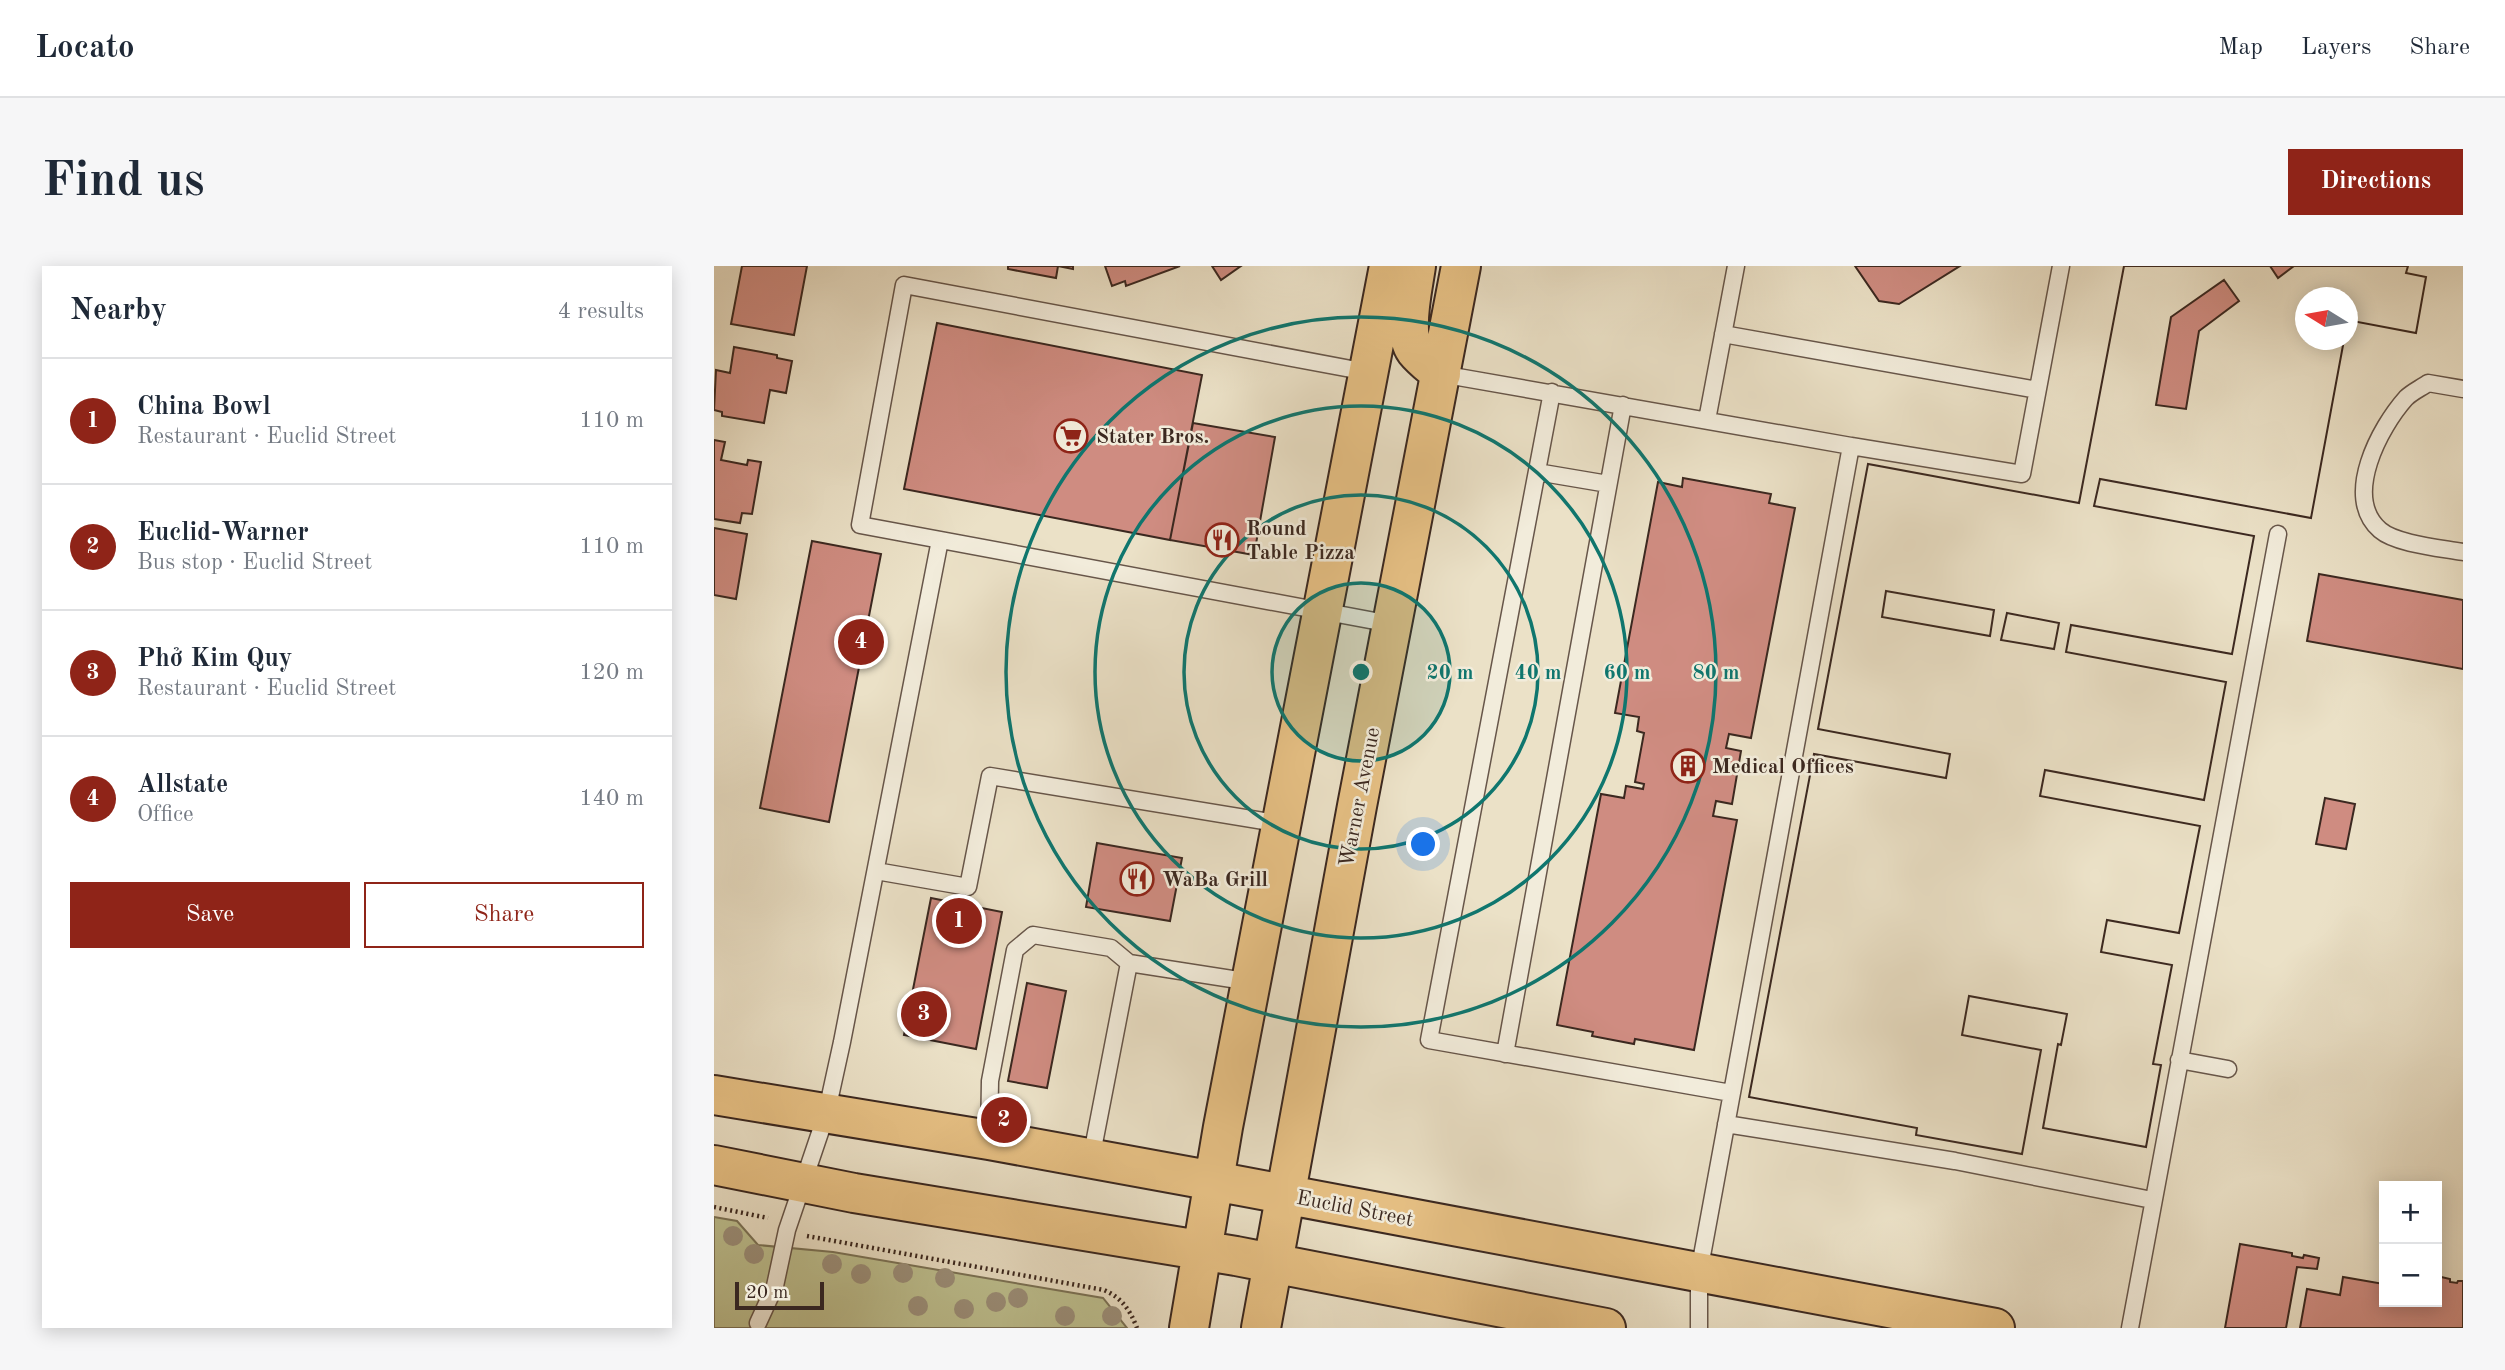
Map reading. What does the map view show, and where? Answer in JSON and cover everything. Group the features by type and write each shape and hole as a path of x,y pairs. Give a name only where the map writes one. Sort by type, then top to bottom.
{"main road":[{"path":"1189,1328 1251,982 1389,266"},
{"path":"1416,266 1408,329 1411,342 1415,351 1441,374"},
{"name":"Warner Avenue","path":"1261,1328 1391,624 1461,266"},
{"name":"Euclid Street","path":"714,1096 989,1140 1995,1328"},
{"path":"714,1165 804,1184 1202,1250 1606,1328"}],"lane":[{"path":"1707,420 1736,266"},
{"path":"1441,374 2022,474 2061,266"},
{"path":"1367,372 904,285 860,525 1391,624"},
{"path":"1723,334 2037,390"},
{"path":"2463,389 2428,383 2407,396 2373,448 2364,480 2367,510 2379,530 2419,544 2463,552"},
{"path":"1552,392 1429,1040 1731,1093"},
{"path":"1505,1054 1623,405"},
{"path":"1699,1328 1699,1272 1851,446"},
{"path":"1537,472 1608,484"},
{"path":"2130,1328 2278,534"},
{"path":"758,1323 775,1286 787,1230 826,1115 940,540"},
{"path":"876,870 968,887 990,776 1282,824"},
{"path":"989,1140 990,1082 1015,950 1033,934 1111,948 1129,963 1251,982"},
{"path":"1091,1159 1129,963"},
{"path":"2179,1060 2228,1069"},
{"path":"1726,1124 1955,1161 2152,1200"}],"path":[{"path":"714,1207 770,1218 787,1230 817,1240 1104,1290 1130,1309 1137,1328"}],"green space":[{"path":"714,1217 737,1221 758,1245 833,1252 1103,1298 1127,1328 714,1328"}],"building":[{"path":"742,266 807,266 794,335 731,324"},
{"path":"1008,266 1058,266 1056,278 1008,269"},
{"path":"1105,266 1180,266 1126,286 1125,281 1112,286"},
{"path":"1212,266 1241,266 1221,280"},
{"path":"1855,266 1960,266 1899,304 1879,301"},
{"path":"2124,266 2270,266 2278,278 2294,266 2408,266 2406,273 2426,277 2416,333 2358,322 2358,287 2295,287 2295,350 2342,350 2311,518 2100,479 2094,506 2254,536 2232,654 2071,625 2066,652 2226,682 2204,800 2045,770 2040,796 2200,826 2179,933 2107,920 2101,952 2172,965 2153,1064 2161,1065 2146,1147 2043,1128 2058,1044 2061,1045 2067,1014 1969,996 1962,1035 2041,1050 2022,1154 1916,1135 1917,1128 1749,1097 1814,754 1946,778 1950,754 1818,729 1868,464 2079,503","holes":["2224,280 2239,301 2199,331 2186,409 2156,405 2171,317","1886,591 1994,610 1990,636 1882,617","2007,613 2059,623 2054,649 2001,640"]},
{"path":"2124,266 2408,266 2406,273 2426,277 2416,333 2358,322 2358,287 2295,287 2295,350 2342,350 2311,518 2100,479 2094,506 2254,536 2232,654 2071,625 2066,652 2226,682 2204,800 2045,770 2040,796 2200,826 2179,933 2107,920 2101,952 2172,965 2153,1064 2161,1065 2146,1147 2043,1128 2058,1044 2061,1045 2067,1014 1969,996 1962,1035 2041,1050 2022,1154 1916,1135 1917,1128 1749,1097 1814,754 1946,778 1950,754 1818,729 1868,464 2079,503","holes":["1886,591 1994,610 1990,636 1882,617","2007,613 2059,623 2054,649 2001,640"]},
{"path":"937,323 1202,375 1170,540 904,489"},
{"path":"734,347 777,355 777,358 792,361 786,393 770,390 764,423 722,416 722,412 714,410 716,370 730,373"},
{"path":"1193,423 1275,437 1254,555 1170,540"},
{"path":"714,440 725,442 721,460 747,465 748,460 761,462 752,514 742,513 740,523 714,519"},
{"name":"Medical Offices","path":"1683,478 1771,494 1769,503 1795,508 1751,738 1729,734 1726,748 1741,751 1732,804 1716,801 1713,816 1737,820 1694,1050 1635,1039 1634,1044 1592,1036 1593,1032 1557,1025 1601,794 1624,798 1626,786 1643,789 1644,784 1635,782 1644,733 1637,731 1639,717 1615,713 1658,482 1682,487"},
{"path":"714,528 747,534 736,599 714,595"},
{"path":"812,541 881,554 829,822 760,808"},
{"path":"2319,574 2463,600 2463,669 2307,641"},
{"path":"2325,798 2355,804 2346,849 2316,844"},
{"path":"1097,843 1182,858 1170,921 1086,907"},
{"path":"931,898 1002,912 976,1049 904,1035"},
{"path":"1027,983 1066,991 1047,1088 1008,1081"},
{"path":"2240,1244 2292,1253 2292,1256 2303,1258 2304,1255 2319,1258 2317,1269 2297,1267 2286,1328 2225,1328"},
{"path":"2343,1277 2379,1283 2379,1307 2442,1307 2442,1277 2450,1279 2450,1282 2463,1281 2463,1328 2300,1328 2307,1289 2340,1295"}],"place":[{"name":"Stater Bros.","path":"1071,436"},
{"name":"Round Table Pizza","path":"1222,540"},
{"name":"Allstate","path":"861,642"},
{"name":"Medical Offices","path":"1688,766"},
{"name":"WaBa Grill","path":"1137,879"},
{"name":"China Bowl","path":"959,921"},
{"name":"Phở Kim Quy","path":"924,1014"},
{"name":"Euclid-Warner","path":"1004,1120"}]}
